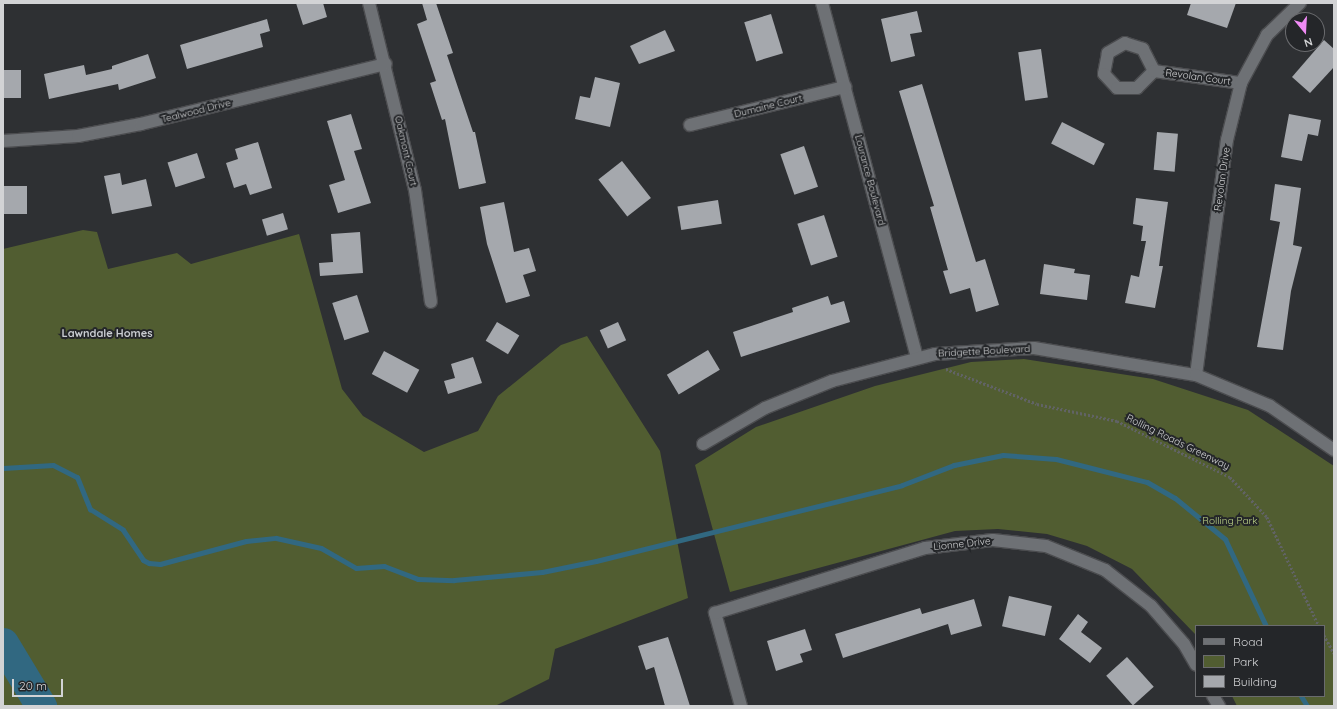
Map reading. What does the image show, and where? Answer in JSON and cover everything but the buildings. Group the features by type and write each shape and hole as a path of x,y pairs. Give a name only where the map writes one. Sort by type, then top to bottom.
{"street":[{"name":"Oakmont Court","path":"369,3 386,64 415,190 431,302"},
{"name":"Lourance Boulevard","path":"822,3 917,357"},
{"name":"Revolan Drive","path":"1196,375 1227,140 1241,83 1267,35 1300,3"},
{"name":"Tealwood Drive","path":"3,141 78,136 141,124 386,64"},
{"name":"Revolan Court","path":"1154,71 1241,83"},
{"name":"Dumaine Court","path":"690,125 845,87"},
{"name":"Bridgette Boulevard","path":"703,444 765,408 832,381 917,357 935,354 1034,348 1196,375 1270,406 1334,450"},
{"name":"Lionne Drive","path":"741,706 715,613 925,548 992,540 1046,546 1105,570 1151,606 1184,644 1195,663"},
{"path":"1214,697 1219,706"}],"path":[{"name":"Rolling Roads Greenway","path":"935,354 944,368 1037,404 1117,421 1230,477 1267,517 1320,625"},
{"path":"1325,636 1334,653"}],"green space":[{"path":"83,230 97,232 108,269 177,253 191,264 299,234 342,389 363,416 424,452 478,431 498,396 561,345 587,336 660,451 688,598 555,649 549,679 495,706 3,706 3,249"},
{"name":"Rolling Park","path":"1024,359 1153,379 1248,410 1334,466 1334,706 1237,706 1232,697 1325,697 1325,625 1195,625 1195,634 1132,569 1087,546 1047,534 998,529 955,531 730,592 695,465 756,427 875,386 971,362"}],"waterway":[{"path":"3,468 53,465 77,477 90,509 123,530 143,560 149,563 160,564 246,541 276,538 321,548 356,568 384,566 418,579 454,580 542,572 596,561 902,485 954,465 1003,455 1056,459 1147,482 1175,498 1225,539 1266,625"},
{"path":"3,643 41,706"},
{"path":"1302,697 1307,706"}],"district":[{"name":"Lawndale Homes","path":"107,333"}]}
